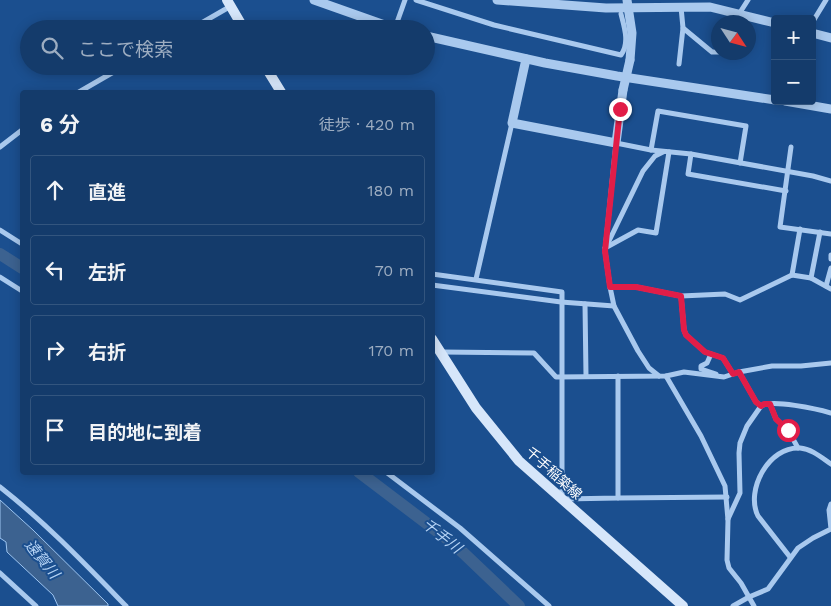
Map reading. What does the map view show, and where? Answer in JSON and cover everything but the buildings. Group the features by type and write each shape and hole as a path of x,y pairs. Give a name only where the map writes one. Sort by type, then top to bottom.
{"main road":[{"path":"229,3 239,20"},
{"path":"271,75 280,90"},
{"name":"千手稲築線","path":"435,343 476,408 519,461 683,606"}],"street":[{"path":"314,0 340,4 376,20"},
{"path":"399,20 405,0"},
{"path":"416,0 494,25 621,54 626,45 625,7"},
{"path":"497,0 577,6 710,7 771,22"},
{"path":"739,14 748,0"},
{"path":"816,16 824,1"},
{"path":"204,20 229,3"},
{"path":"625,7 632,33 630,60 623,90 605,248 614,306 645,363 659,376"},
{"path":"679,64 683,28 681,7"},
{"path":"683,28 711,51"},
{"path":"816,34 831,38"},
{"path":"435,38 526,59 617,76 771,99"},
{"path":"476,279 526,59"},
{"path":"82,90 108,75"},
{"path":"808,105 831,109"},
{"path":"651,150 658,111 746,126 740,163"},
{"path":"512,123 651,150 690,154 788,171 831,181"},
{"path":"0,147 20,132"},
{"path":"792,146 780,227 831,234"},
{"path":"605,248 638,230 656,233 667,152"},
{"path":"605,248 643,170 655,156 667,152"},
{"path":"690,154 688,174 786,191"},
{"path":"792,275 800,229"},
{"path":"0,230 20,243"},
{"path":"811,278 820,232"},
{"path":"610,287 636,287 681,296 725,294 740,300 792,275 811,278 828,287 831,268"},
{"path":"435,274 562,292 562,499 727,497"},
{"path":"0,276 20,289"},
{"path":"435,284 561,302 614,306"},
{"path":"681,296 686,335 700,349 723,358 761,406"},
{"path":"586,304 586,376"},
{"path":"441,352 534,353 556,377 666,376 684,372 727,376 772,366 831,363"},
{"path":"711,354 707,363 701,366 701,369 715,372 718,376"},
{"path":"618,376 618,498"},
{"path":"666,376 701,436 725,486 728,520 727,560 729,568 754,606"},
{"path":"770,404 776,419 788,430 798,448"},
{"path":"728,520 740,493 740,443 747,426 761,406 770,404 805,407 831,412"},
{"path":"790,557 755,511 754,503 759,482 766,466 780,453 798,448 813,452 831,464"},
{"path":"390,475 460,528 548,606"},
{"path":"0,487 26,507 54,533 126,606"},
{"path":"733,606 768,589 798,548 812,538 831,529 829,510 831,504"},
{"path":"0,573 36,606"}],"water":[{"name":"遠賀川","path":"0,500 33,530 108,606 58,606 53,595 7,552 6,542 0,538"}],"waterway":[{"name":"千手川","path":"0,254 20,267"},
{"name":"千手川","path":"363,475 454,544 519,606"}],"route":[{"path":"620,109 605,251 610,287 636,287 681,296 686,335 700,349 723,358 733,374 739,372 756,402 761,406 770,404 776,419 788,430"}]}
